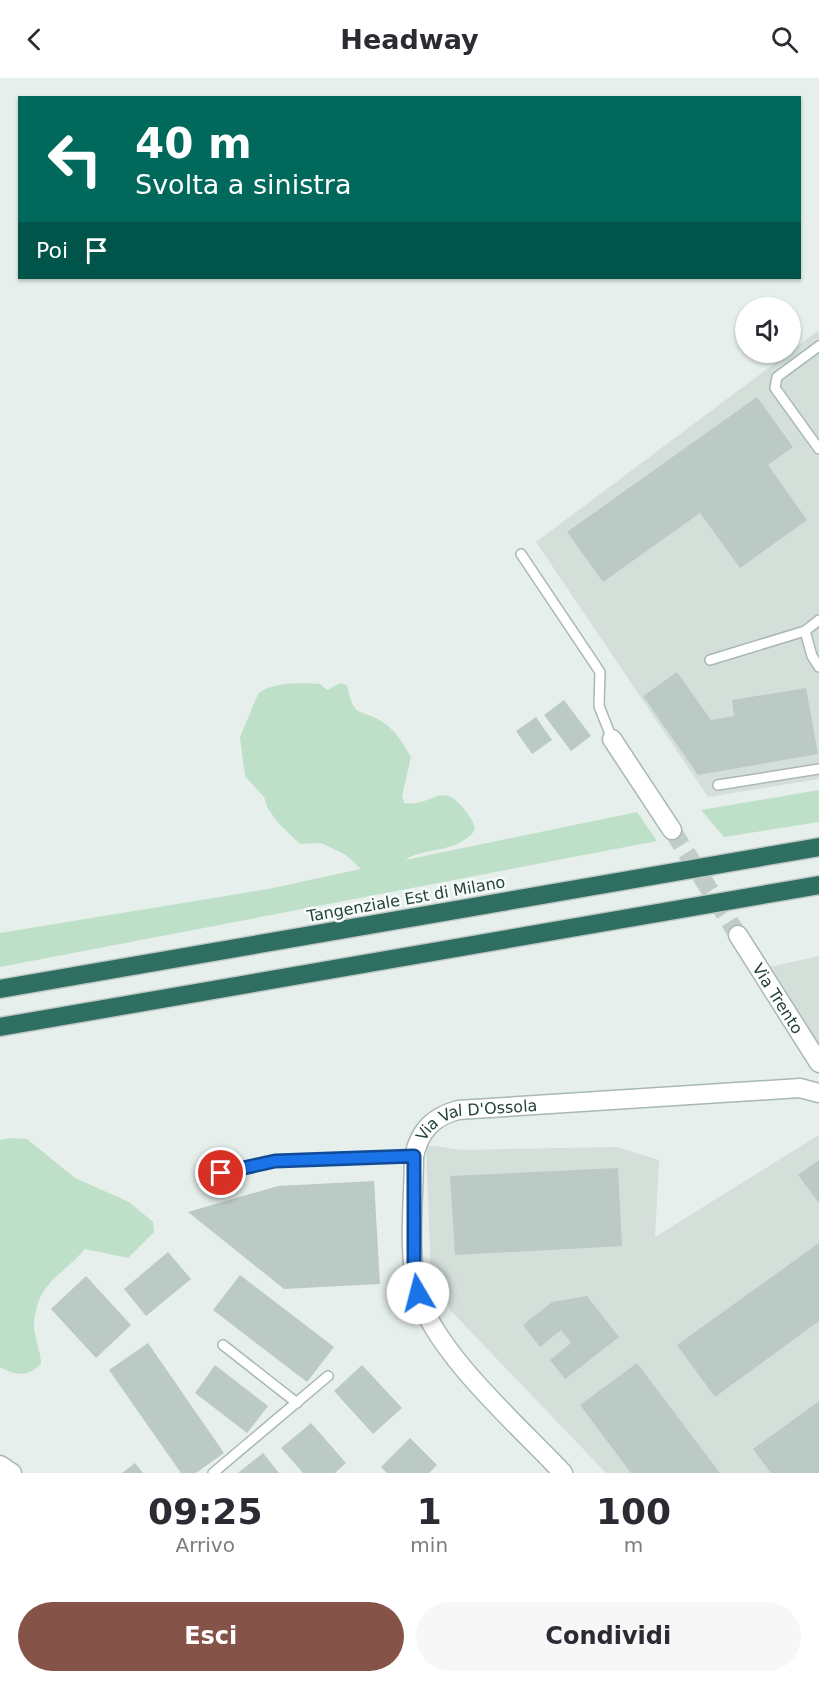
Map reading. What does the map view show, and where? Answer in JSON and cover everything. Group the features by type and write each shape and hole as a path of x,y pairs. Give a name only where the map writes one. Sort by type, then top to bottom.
{"highway":[{"name":"Tangenziale Est di Milano","path":"0,989 819,847"},
{"path":"0,1027 819,885"}],"street":[{"path":"612,739 672,830"},
{"name":"Via Trento","path":"738,935 819,1064"},
{"name":"Via Val D'Ossola","path":"563,1473 449,1352 429,1322 418,1293 414,1268 414,1156 418,1140 425,1129 436,1118 458,1110 800,1088 819,1093"},
{"path":"0,1465 12,1473"}],"lane":[{"path":"819,346 777,377 775,388 819,449"},
{"path":"521,554 600,672 599,706 612,739"},
{"path":"710,660 805,631 819,620"},
{"path":"805,631 812,656 819,667"},
{"path":"718,785 819,769"},
{"path":"203,1178 275,1161 414,1156"},
{"path":"223,1345 297,1403"},
{"path":"213,1473 328,1376"}],"shaded area":[{"path":"819,330 819,779 708,797 536,542 775,363 801,363 801,343"},
{"path":"819,956 819,1047 769,967"},
{"path":"819,1135 819,1473 606,1473 451,1311 431,1275 426,1145 463,1150 617,1147 659,1160 655,1237"}],"green space":[{"path":"340,683 347,685 353,704 359,712 376,718 396,734 411,757 402,796 404,803 422,802 442,795 449,796 456,800 472,821 475,830 460,843 405,860 637,812 657,841 0,967 0,933 268,889 361,869 346,855 321,843 300,844 280,825 268,809 264,797 245,776 240,737 258,694 275,686 320,684 327,690"},
{"path":"819,790 819,822 724,837 701,810"},
{"path":"27,1139 75,1178 129,1202 153,1222 154,1232 128,1258 85,1249 52,1281 40,1298 34,1323 41,1364 32,1371 21,1374 0,1367 0,1140"}],"building":[{"path":"757,397 793,447 768,465 807,520 740,568 700,513 603,582 567,532"},
{"path":"677,672 711,720 734,716 732,700 806,688 818,754 698,775 643,696"},
{"path":"564,700 591,736 571,751 544,715"},
{"path":"536,717 552,740 532,754 516,731"},
{"path":"819,1160 819,1203 798,1175"},
{"path":"618,1168 622,1246 455,1255 450,1176"},
{"path":"374,1181 380,1284 284,1289 188,1212 278,1186"},
{"path":"819,1243 819,1321 715,1397 677,1345"},
{"path":"168,1252 191,1279 146,1316 124,1289"},
{"path":"240,1275 334,1347 307,1382 213,1310"},
{"path":"86,1276 131,1325 96,1358 51,1309"},
{"path":"587,1296 619,1337 565,1379 550,1360 571,1343 561,1330 540,1347 523,1325 552,1302"},
{"path":"148,1343 224,1453 196,1473 181,1473 109,1370"},
{"path":"637,1363 720,1473 631,1473 580,1405"},
{"path":"215,1365 268,1406 247,1433 195,1393"},
{"path":"362,1365 402,1408 373,1434 334,1391"},
{"path":"819,1401 819,1473 771,1473 753,1449"},
{"path":"311,1423 346,1463 335,1473 303,1473 281,1448"},
{"path":"410,1438 437,1465 429,1473 387,1473 381,1467"},
{"path":"263,1453 279,1473 238,1473"},
{"path":"135,1463 143,1473 122,1473"}],"tunnel":[{"path":"672,830 738,935"}],"route":[{"path":"221,1173 275,1161 414,1156 414,1268 418,1293"}]}
